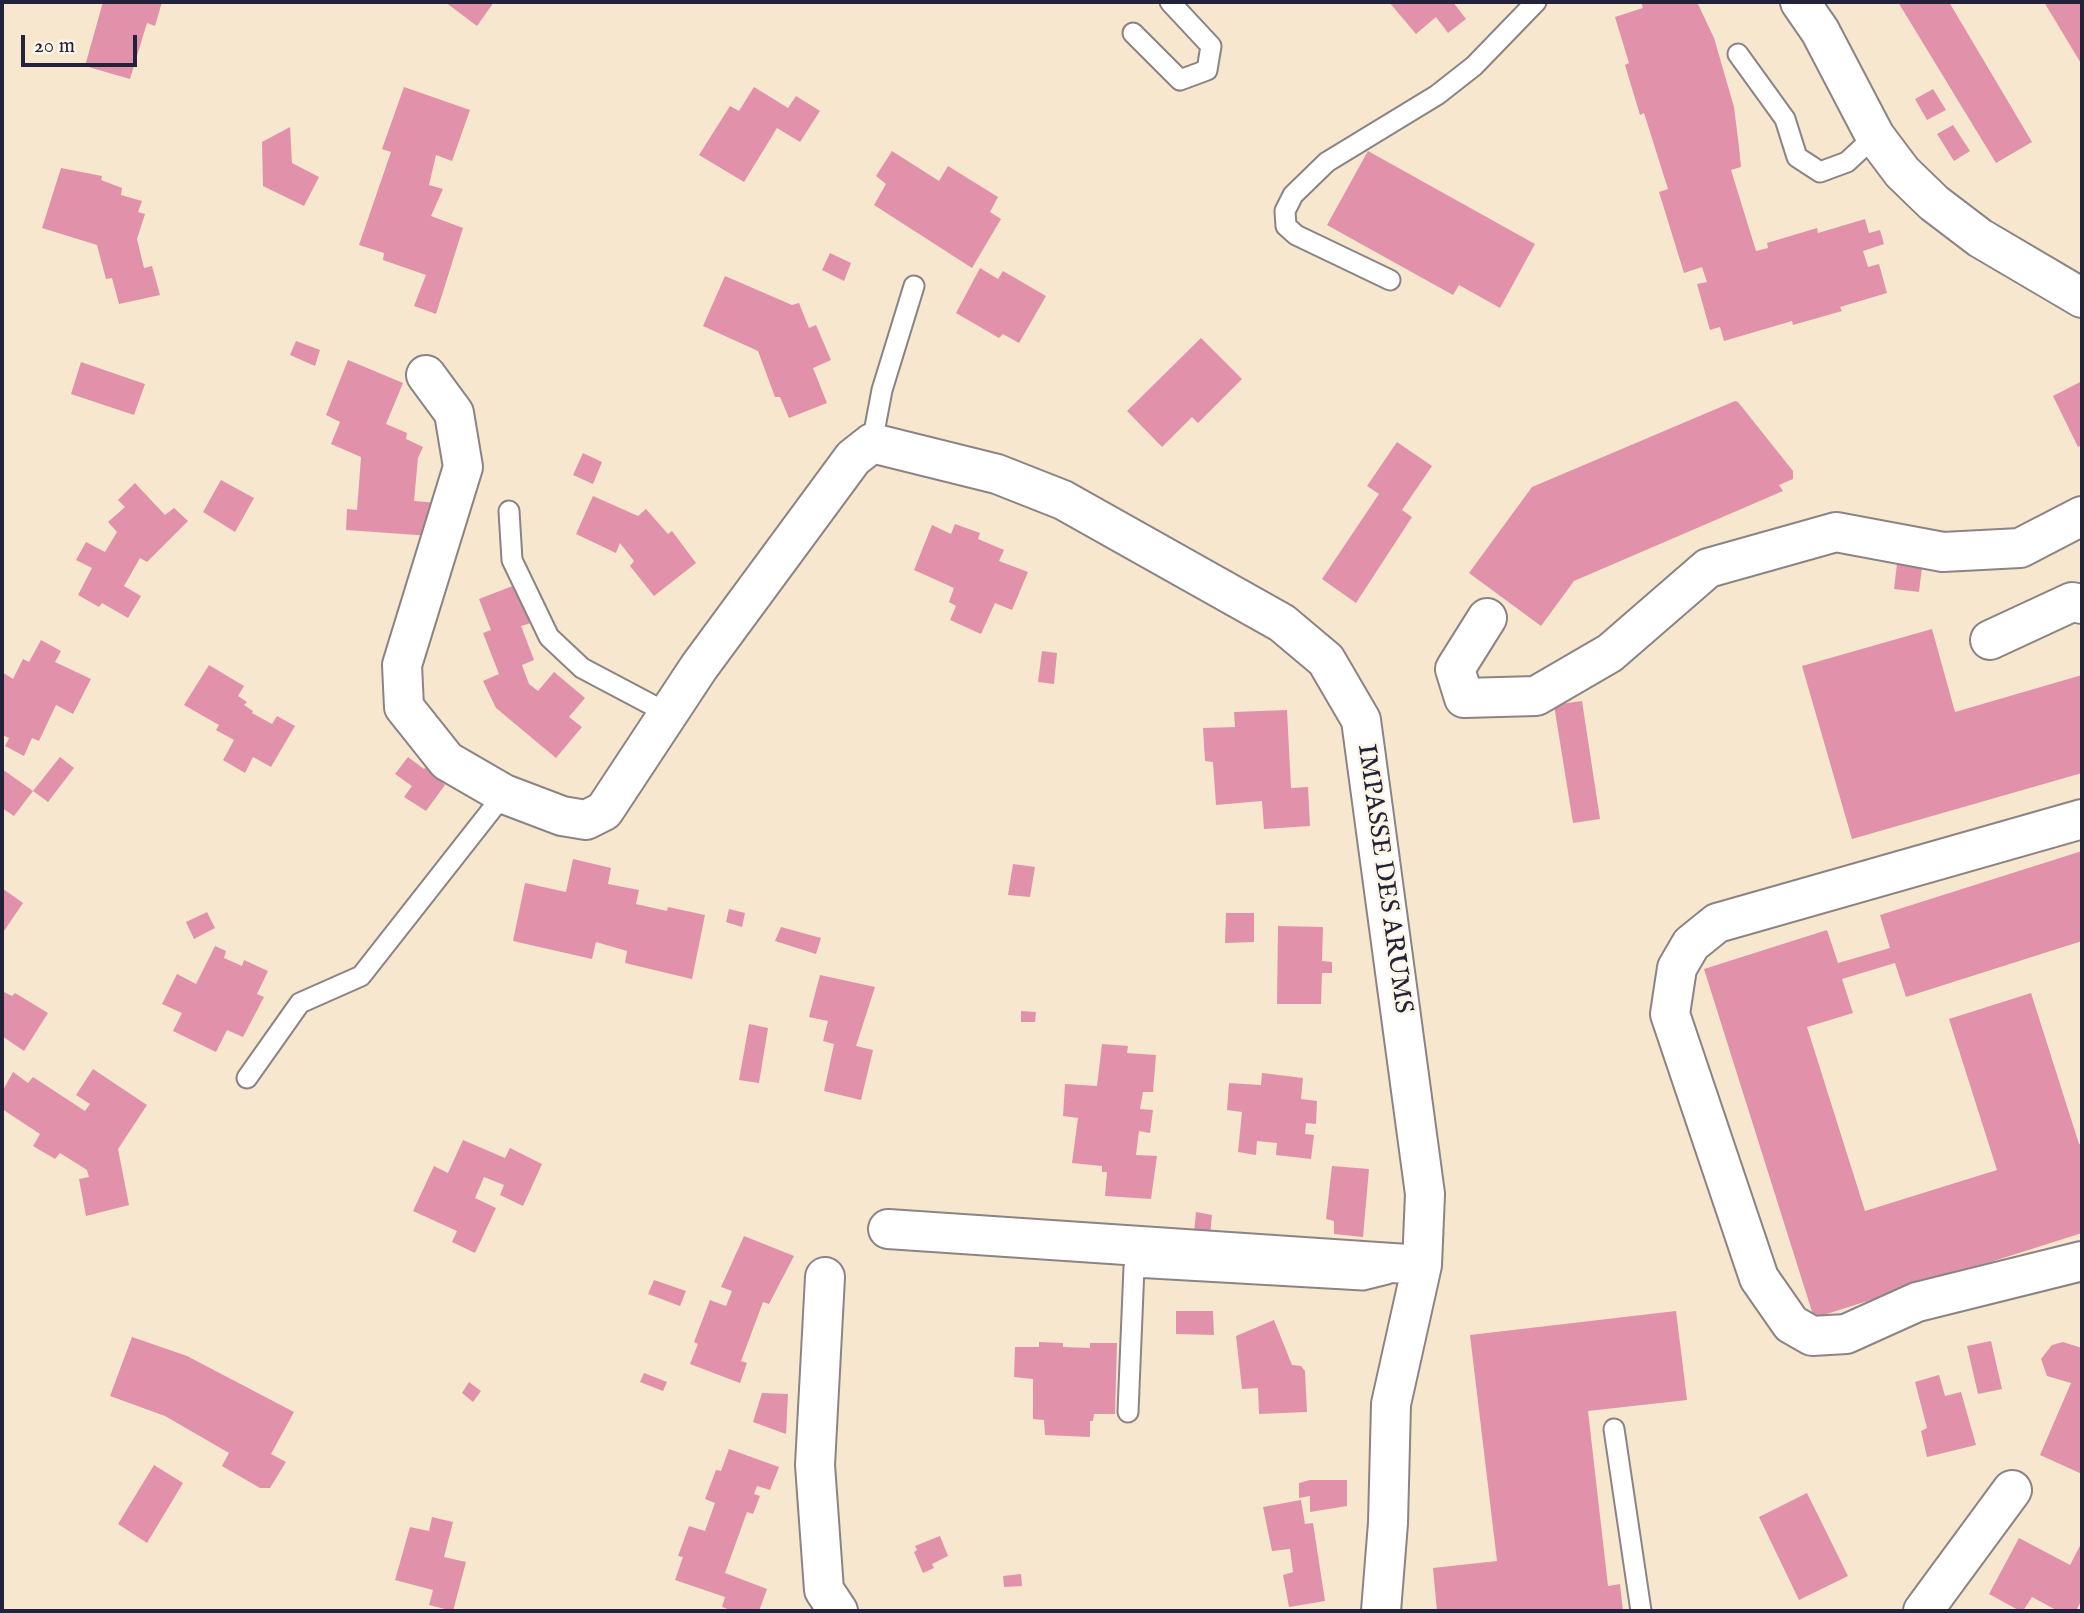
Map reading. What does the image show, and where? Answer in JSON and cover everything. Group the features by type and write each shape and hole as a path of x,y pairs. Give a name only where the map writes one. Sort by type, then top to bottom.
{"street":[{"path":"1800,2 1820,31 1875,136 1902,172 1934,203 1980,237 2082,298"},
{"path":"426,375 454,413 463,467 402,665 404,707 447,761 504,794 562,816 586,820 604,811 699,667 853,458 872,443"},
{"name":"IMPASSE DES ARUMS","path":"872,443 997,474 1063,500 1282,624 1326,660 1361,720 1425,1194 1422,1265 1391,1404 1388,1523 1381,1611"},
{"path":"1486,618 1455,669 1464,698 1536,696 1610,653 1708,568 1836,532 1943,552 2020,548 2082,516"},
{"path":"1990,640 2072,602 2082,604"},
{"path":"2082,819 1717,923 1691,944 1677,968 1670,1014 1759,1278 1791,1324 1812,1336 1846,1334 1917,1302 2082,1261"},
{"path":"888,1229 1422,1265"},
{"path":"824,1277 815,1465 824,1590 838,1611"},
{"path":"1923,1611 2012,1490"}],"lane":[{"path":"1133,33 1181,80 1207,70 1211,46 1170,2"},
{"path":"1390,280 1296,235 1286,226 1285,211 1293,195 1327,162 1437,95 1474,66 1536,2"},
{"path":"1738,54 1785,119 1797,156 1820,172 1847,162 1875,136"},
{"path":"872,443 882,390 914,286"},
{"path":"509,510 512,560 550,636 582,668 669,714"},
{"path":"247,1079 300,1003 361,976 504,794"},
{"path":"1128,1412 1134,1267 1363,1280 1422,1265"},
{"path":"1614,1429 1642,1611"}],"building":[{"path":"103,2 162,2 155,26 147,23 130,79 85,66"},
{"path":"445,2 494,2 477,26"},
{"path":"1389,2 1453,2 1466,19 1448,33 1436,17 1416,34"},
{"path":"1641,2 1697,2 1714,38 1734,107 1741,167 1731,170 1756,251 1768,248 1767,243 1817,228 1818,233 1865,219 1869,233 1880,230 1884,244 1863,251 1868,267 1879,264 1887,293 1840,307 1842,311 1793,325 1792,321 1724,341 1720,327 1710,330 1697,284 1707,282 1702,267 1684,273 1659,192 1668,189 1644,113 1640,115 1625,65 1629,63 1615,17 1643,8"},
{"path":"1898,2 1949,2 2032,142 1996,163"},
{"path":"2044,2 2082,2 2082,65"},
{"path":"404,87 470,110 452,161 436,155 429,185 443,189 431,216 463,228 436,314 414,306 426,275 383,260 384,253 359,245 391,152 382,149"},
{"path":"754,87 788,108 796,96 820,111 800,142 777,128 744,182 699,155 730,106 739,111"},
{"path":"1933,89 1946,110 1927,120 1915,99"},
{"path":"1953,125 1970,151 1954,161 1937,134"},
{"path":"290,127 292,163 319,177 304,206 263,186 262,142"},
{"path":"892,151 939,181 948,166 998,197 990,212 1001,219 972,268 874,205 886,184 876,176"},
{"path":"1368,151 1535,244 1500,308 1459,285 1453,295 1327,225"},
{"path":"61,168 102,176 101,180 122,188 121,195 142,201 138,212 145,214 137,239 144,268 152,266 160,295 119,304 112,278 106,279 97,245 42,228"},
{"path":"830,253 851,263 844,281 822,270"},
{"path":"980,268 998,279 1003,271 1046,296 1019,343 1003,334 999,338 956,313"},
{"path":"725,276 792,305 799,303 809,328 816,325 831,360 813,368 827,403 789,418 780,397 775,397 758,351 703,326"},
{"path":"1201,338 1242,379 1198,423 1192,417 1162,447 1127,411"},
{"path":"296,341 320,350 315,366 290,355"},
{"path":"348,360 403,383 386,424 407,433 406,439 423,447 418,458 414,501 438,503 431,536 346,530 347,509 357,510 361,457 331,444 340,422 326,415"},
{"path":"81,362 145,384 134,415 71,394"},
{"path":"2082,381 2082,445 2078,447 2053,396"},
{"path":"1735,401 1793,471 1793,479 1779,485 1783,491 1574,581 1541,626 1469,573 1532,487"},
{"path":"1397,442 1432,466 1402,510 1412,517 1356,603 1322,579 1379,494 1367,486"},
{"path":"583,453 602,462 593,484 573,475"},
{"path":"221,480 254,498 235,532 203,512"},
{"path":"135,483 165,515 174,508 188,521 147,562 140,558 124,586 141,596 128,618 102,603 99,607 78,595 92,568 76,560 86,542 105,552 117,532 108,522 125,507 118,500"},
{"path":"593,496 638,516 646,509 668,534 672,531 696,563 654,596 630,566 634,561 620,543 616,553 576,534"},
{"path":"955,524 980,533 978,539 1004,550 999,561 1028,572 1012,610 995,603 981,634 950,620 956,606 949,602 954,588 914,570 932,525 951,534"},
{"path":"1897,564 1922,567 1919,592 1894,589"},
{"path":"515,585 531,623 521,626 534,660 522,665 529,684 538,691 554,672 585,698 569,717 582,727 556,758 496,708 483,681 499,674 483,633 491,630 479,599"},
{"path":"1932,629 1955,712 2082,675 2082,773 1852,839 1802,666"},
{"path":"41,640 61,651 55,662 91,679 73,714 56,705 39,741 32,738 24,756 5,746 9,738 2,735 2,672 13,679 23,659 29,662"},
{"path":"1042,651 1057,653 1054,684 1038,682"},
{"path":"209,665 244,686 238,696 247,702 244,705 253,711 252,713 272,724 277,716 295,726 271,767 253,757 245,773 223,760 234,740 216,730 219,725 184,705"},
{"path":"1582,701 1600,819 1573,823 1554,705"},
{"path":"1287,710 1291,788 1308,787 1310,826 1264,829 1262,801 1216,805 1213,762 1205,761 1203,728 1235,727 1234,712"},
{"path":"60,757 74,768 48,802 33,791"},
{"path":"408,757 424,769 426,767 445,785 426,811 404,797 412,786 395,774"},
{"path":"2,769 33,791 14,816 2,808"},
{"path":"2082,851 2082,941 1906,997 1895,963 1842,979 1853,1013 1807,1027 1865,1211 1997,1170 1949,1019 2031,993 2079,1144 2082,1143 2082,1233 1814,1318 1704,969 1827,930 1838,963 1890,948 1880,915"},
{"path":"573,859 611,868 608,884 639,890 636,904 705,915 692,979 625,963 627,951 596,942 592,959 513,941 525,883 566,892"},
{"path":"1013,864 1035,867 1030,897 1008,895"},
{"path":"2,888 23,903 2,934"},
{"path":"729,909 745,913 742,927 726,922"},
{"path":"207,912 215,928 194,939 186,922"},
{"path":"1226,913 1254,913 1254,942 1225,943"},
{"path":"1278,926 1323,927 1322,961 1332,962 1332,973 1322,973 1321,1004 1277,1004"},
{"path":"781,927 821,938 816,954 775,941"},
{"path":"215,946 226,951 224,958 242,966 244,960 268,971 257,994 264,997 243,1037 227,1030 216,1052 173,1031 182,1013 162,1004 177,974 196,984"},
{"path":"820,975 875,987 856,1046 873,1050 861,1100 824,1091 834,1044 823,1041 828,1021 809,1017"},
{"path":"2,991 12,996 15,993 48,1013 24,1051 2,1036"},
{"path":"1021,1011 1036,1012 1035,1022 1021,1022"},
{"path":"749,1024 768,1028 759,1083 739,1080"},
{"path":"1102,1044 1128,1046 1127,1053 1156,1055 1153,1092 1143,1092 1140,1109 1153,1110 1150,1133 1139,1131 1136,1155 1157,1156 1151,1199 1105,1196 1107,1172 1102,1172 1102,1166 1072,1163 1078,1118 1063,1116 1065,1084 1097,1086"},
{"path":"93,1069 147,1105 118,1149 129,1205 86,1216 79,1179 89,1177 87,1170 60,1153 55,1159 33,1146 40,1134 2,1109 2,1092 13,1072 28,1083 33,1077 85,1111 90,1104 76,1095"},
{"path":"1262,1073 1303,1078 1301,1099 1317,1101 1316,1124 1306,1123 1305,1134 1314,1135 1311,1159 1276,1155 1277,1143 1257,1141 1256,1155 1238,1152 1242,1112 1227,1110 1229,1083 1261,1085"},
{"path":"463,1140 505,1158 510,1148 542,1164 523,1206 500,1195 504,1185 484,1177 475,1198 496,1208 475,1253 452,1242 457,1231 413,1211 434,1166 448,1173"},
{"path":"1332,1166 1369,1169 1363,1237 1334,1234 1334,1221 1326,1219"},
{"path":"1196,1212 1212,1215 1210,1235 1194,1233"},
{"path":"744,1236 794,1256 769,1304 763,1302 741,1361 747,1363 740,1383 690,1364 698,1344 694,1342 710,1300 726,1306 732,1291 721,1287"},
{"path":"654,1280 686,1291 680,1306 648,1294"},
{"path":"1176,1311 1213,1311 1214,1335 1176,1334"},
{"path":"1676,1311 1687,1400 1588,1411 1608,1586 1620,1584 1623,1611 1437,1611 1433,1568 1497,1561 1470,1335"},
{"path":"1274,1320 1292,1365 1301,1366 1305,1371 1307,1412 1259,1414 1258,1388 1242,1389 1236,1336"},
{"path":"132,1337 187,1356 294,1412 271,1454 286,1462 270,1488 260,1488 222,1466 229,1453 165,1416 110,1396"},
{"path":"1991,1341 2002,1389 1978,1394 1967,1346"},
{"path":"1039,1342 1063,1343 1063,1347 1090,1348 1090,1343 1117,1343 1115,1414 1094,1414 1093,1421 1090,1421 1090,1437 1045,1435 1044,1420 1033,1419 1033,1379 1014,1377 1015,1347 1039,1347"},
{"path":"2063,1342 2082,1348 2082,1474 2040,1455 2071,1383 2047,1376 2041,1359 2052,1345"},
{"path":"644,1373 667,1382 663,1391 640,1382"},
{"path":"1939,1375 1945,1396 1961,1392 1976,1445 1927,1457 1921,1431 1927,1428 1915,1382"},
{"path":"469,1382 481,1391 473,1402 462,1393"},
{"path":"762,1393 788,1394 786,1434 753,1422"},
{"path":"729,1449 779,1467 770,1490 757,1486 754,1494 760,1496 753,1514 747,1512 725,1573 767,1589 759,1611 733,1611 722,1607 725,1597 675,1580 683,1557 678,1556 689,1526 705,1531 715,1503 705,1499 716,1470 721,1471"},
{"path":"154,1465 183,1483 147,1543 118,1524"},
{"path":"1310,1480 1347,1480 1347,1506 1310,1512 1310,1496 1299,1498 1299,1483"},
{"path":"1807,1493 1848,1576 1799,1600 1759,1517"},
{"path":"1301,1500 1305,1524 1313,1523 1325,1601 1289,1607 1283,1575 1293,1572 1290,1549 1272,1551 1263,1507"},
{"path":"432,1517 453,1522 444,1557 466,1562 453,1611 429,1605 433,1590 395,1580 410,1527 429,1531"},
{"path":"940,1536 948,1556 932,1564 934,1568 923,1573 914,1552 917,1550 915,1546"},
{"path":"2019,1538 2070,1565 2082,1542 2082,1599 2076,1611 2058,1611 2032,1597 2023,1611 2020,1611 1989,1594"},
{"path":"1021,1574 1022,1586 1004,1587 1003,1576"}]}
